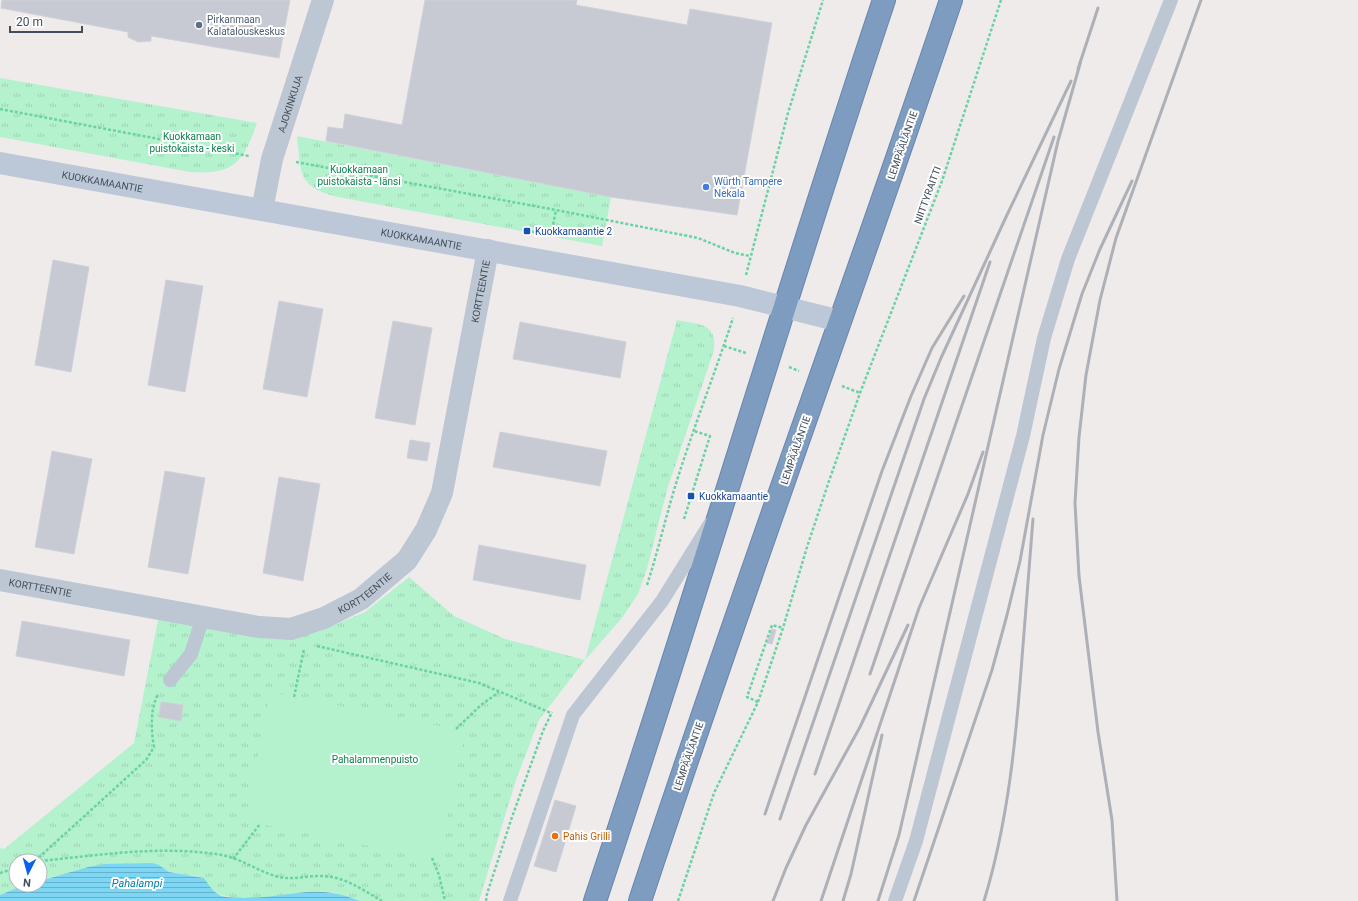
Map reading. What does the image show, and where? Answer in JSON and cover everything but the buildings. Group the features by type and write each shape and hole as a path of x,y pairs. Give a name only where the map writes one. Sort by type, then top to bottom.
{"highway":[{"path":"595,901 724,502 840,131 884,0"},
{"name":"LEMPÄÄLÄNTIE","path":"640,901 713,683 901,150 951,0"}],"main road":[{"name":"KUOKKAMAANTIE","path":"0,163 740,296 840,321"}],"street":[{"name":"AJOKINKUJA","path":"262,210 272,159 323,0"},
{"name":"KORTTEENTIE","path":"0,580 259,627 298,636 324,618 361,599 407,560 426,530 442,493 488,250"}],"lane":[{"path":"895,901 918,833 1023,436 1044,338 1059,288 1068,259 1172,0"},
{"path":"510,901 573,716 662,601 724,502"},
{"path":"170,680 191,654 203,617"}],"path":[{"name":"NIITTYRAITTI","path":"678,901 714,793 758,702 783,628 807,547 860,393 942,181 1001,0"},
{"path":"0,109 233,154 318,166 556,210 698,238 735,253 750,256"},
{"path":"527,231 550,235 556,210"},
{"path":"724,346 860,393"},
{"path":"684,519 710,436 694,431"},
{"path":"758,702 747,697 772,625 783,628"},
{"path":"294,697 298,636 479,684 500,691 551,714"},
{"path":"44,853 146,760 154,747 152,734 152,712 157,694 170,680"},
{"path":"456,729 481,705 500,691"},
{"path":"233,859 260,824"},
{"path":"48,860 134,852 181,850 223,856 279,877 293,879 322,876 349,882 382,901"},
{"path":"432,858 439,875 446,901"}],"green space":[{"name":"Kuokkamaan puistokaista - keski","path":"0,78 257,123 247,148 235,164 217,171 190,172 0,137"},
{"name":"Kuokkamaan puistokaista - länsi","path":"297,136 611,197 602,246 338,197 325,193 308,183 304,177 299,160"},
{"path":"677,320 705,326 713,334 714,350 667,490 647,569 638,594 622,618 585,660"},
{"name":"Pahalammenpuisto","path":"409,577 454,616 505,639 585,660 539,720 516,780 479,901 360,901 335,893 320,891 304,892 262,900 245,900 220,895 212,890 204,878 169,872 159,865 113,864 88,867 48,879 48,853 8,853 8,892 0,895 0,848 4,849 134,743 158,620 272,638 318,632 365,612"},
{"path":"270,692 465,731 439,860 245,821"}],"water":[{"name":"Pahalampi","path":"152,863 159,865 169,872 204,878 209,886 221,896 252,898 306,892 327,892 347,896 360,901 0,901 0,895 8,892 8,893 48,893 48,879 88,867 105,864"}],"railway":[{"path":"1117,901 1112,820 1098,732 1079,576 1075,503 1079,437 1086,375 1100,300 1116,238 1201,0"},
{"path":"1078,69 1098,8"},
{"path":"878,901 899,835 1058,141 1080,64"},
{"path":"780,819 924,399 941,358 1006,217 1071,81"},
{"path":"870,674 1054,137"},
{"path":"914,901 992,670 1007,615 1020,561 1043,435 1059,369 1082,294 1100,249 1132,181"},
{"path":"815,774 990,262"},
{"path":"765,814 882,471 911,396 932,348 964,296"},
{"path":"821,901 919,608 968,494 983,452"},
{"path":"984,901 1005,811 1014,750 1033,519"},
{"path":"773,901 786,868 806,825 860,727 908,625"},
{"path":"843,901 851,874 882,735"}],"place":[{"name":"Pirkanmaan Kalatalouskeskus","path":"199,25"},
{"name":"Würth Tampere Nekala","path":"706,187"},
{"name":"Kuokkamaantie 2","path":"527,231"},
{"name":"Kuokkamaantie","path":"691,496"},
{"name":"Pahis Grilli","path":"555,836"}]}
